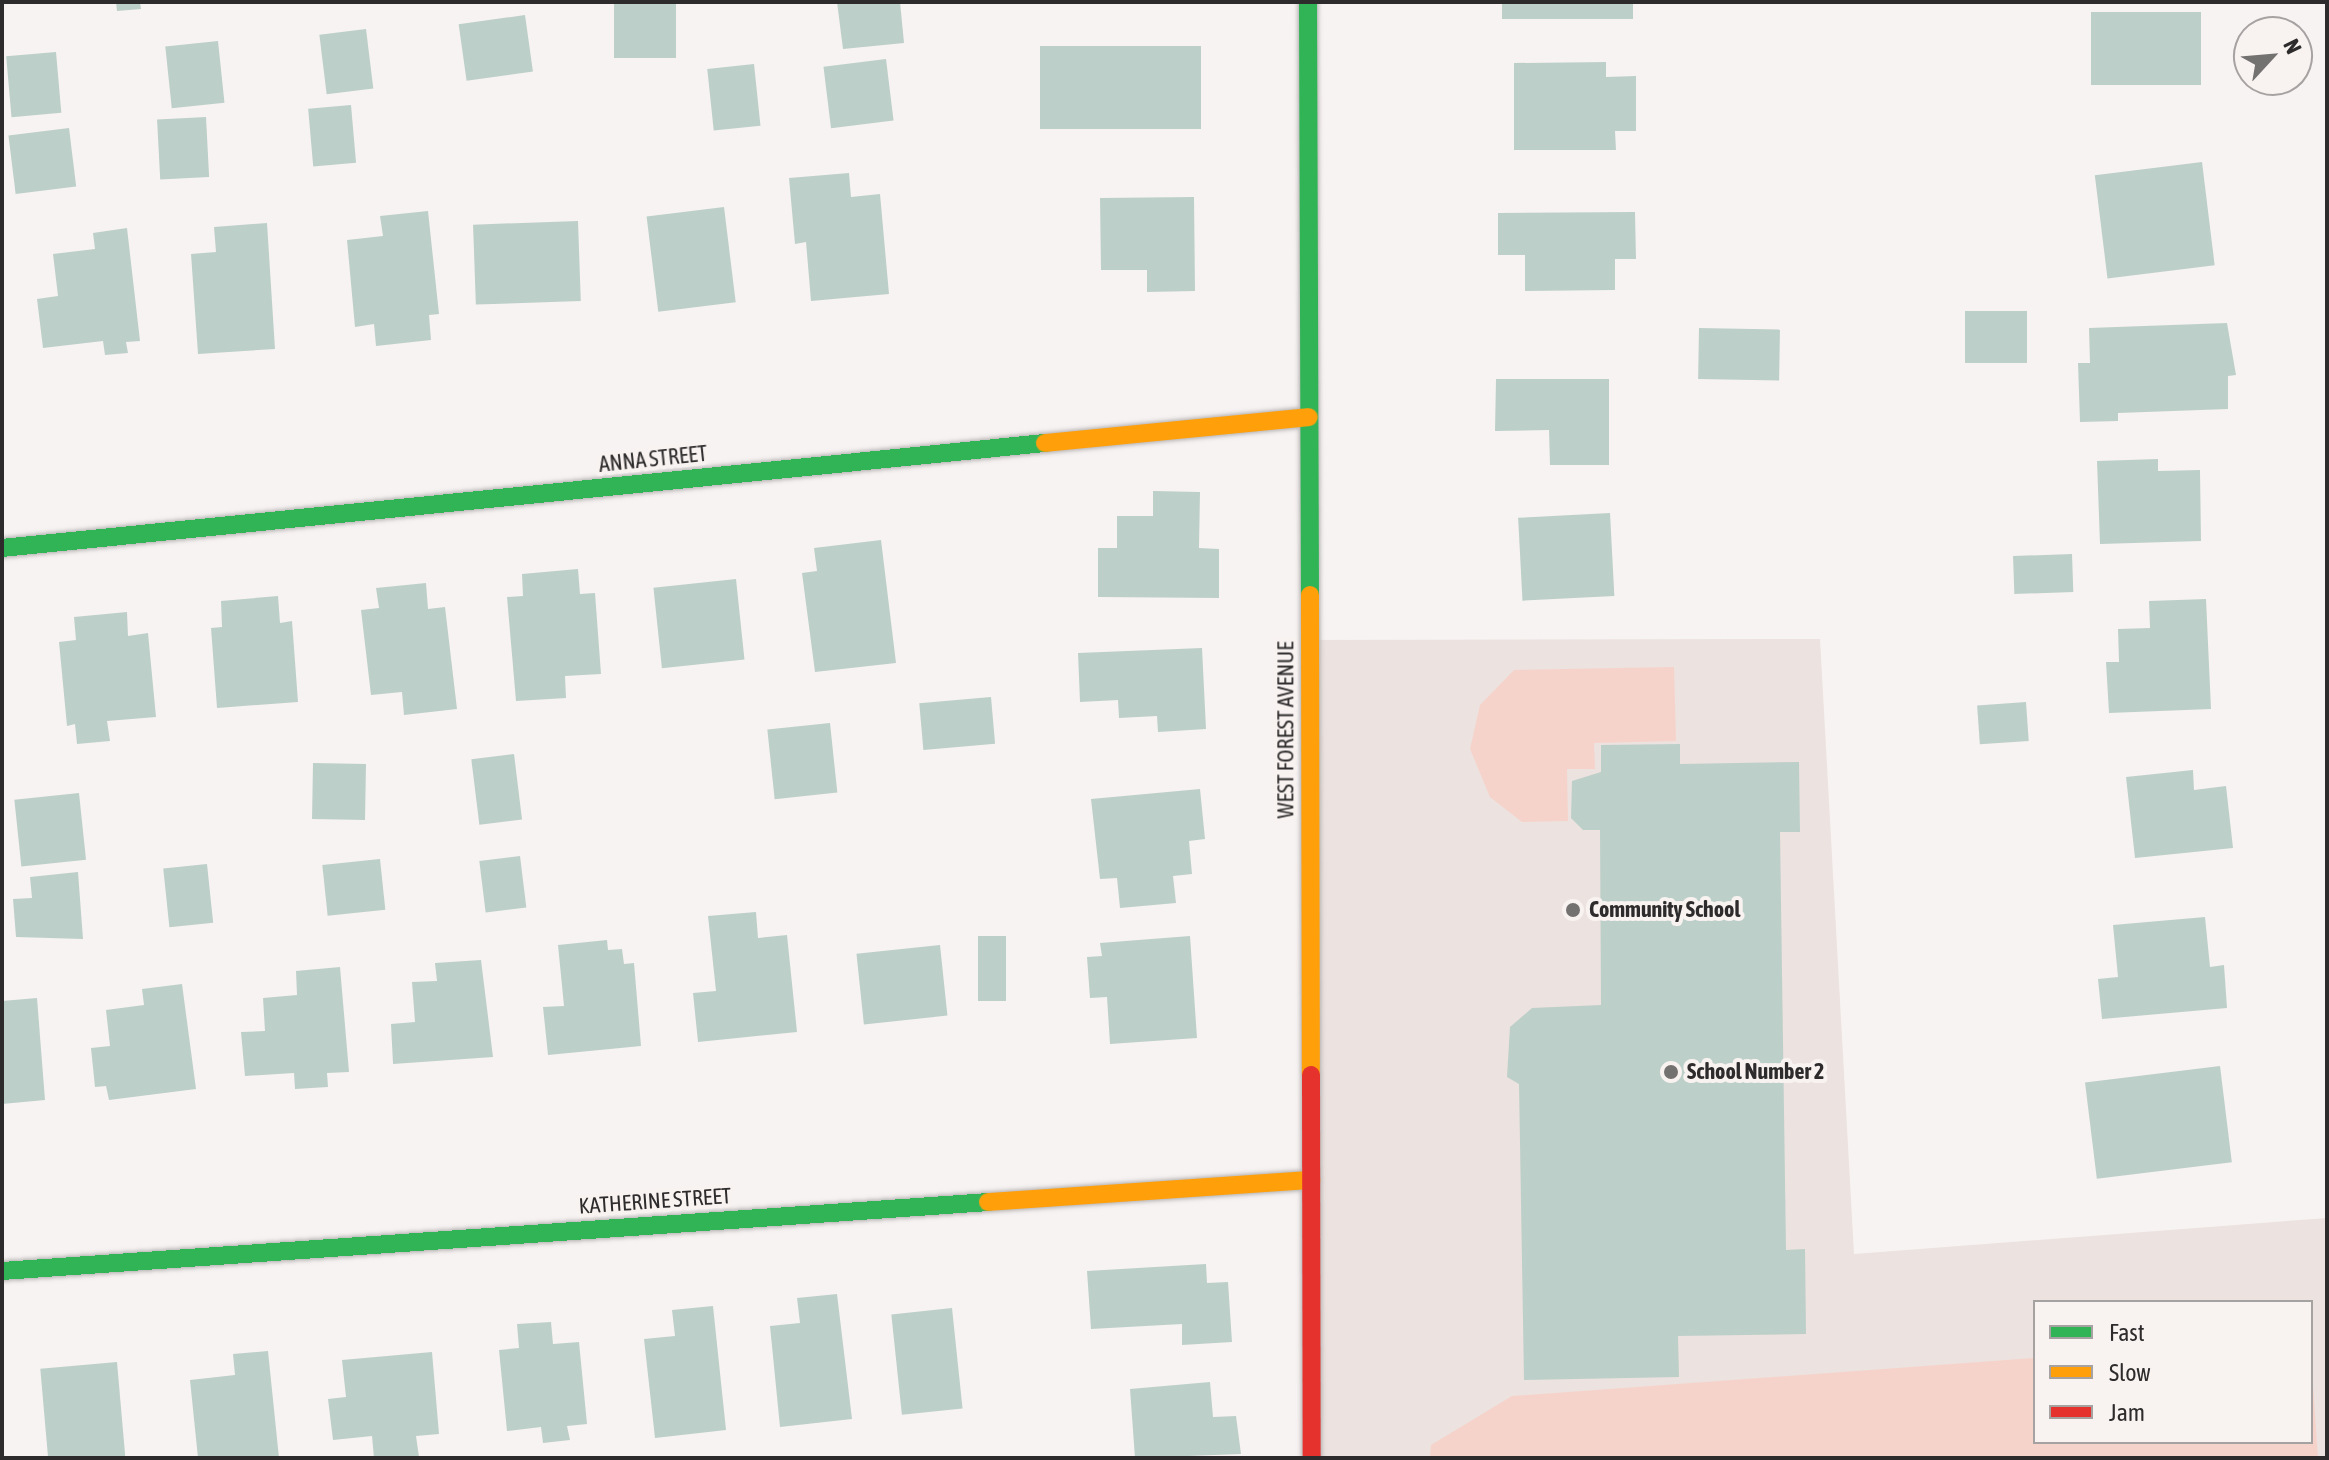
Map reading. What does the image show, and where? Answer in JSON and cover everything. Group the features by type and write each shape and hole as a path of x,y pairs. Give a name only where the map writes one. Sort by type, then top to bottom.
{"street":[{"name":"WEST FOREST AVENUE","path":"1308,2 1312,1458"},
{"name":"ANNA STREET","path":"2,548 1309,417"},
{"name":"KATHERINE STREET","path":"2,1271 1311,1180"}],"shaded area":[{"name":"Community School","path":"1820,639 1854,1254 2327,1218 2327,1458 1312,1458 1310,640"},
{"path":"1674,667 1676,741 1594,743 1595,769 1567,769 1568,821 1522,822 1490,797 1470,749 1480,705 1514,670"},
{"path":"2033,1358 2033,1444 2313,1444 2313,1387 2318,1458 1430,1458 1431,1445 1512,1396"}],"building":[{"path":"116,2 140,2 141,9 117,11"},
{"path":"614,2 676,2 676,58 614,58"},
{"path":"837,2 900,2 904,43 843,49"},
{"path":"1502,2 1633,2 1633,19 1502,19"},
{"path":"2091,12 2201,12 2201,85 2091,85"},
{"path":"525,15 533,71 467,81 459,24"},
{"path":"366,29 373,89 327,94 319,35"},
{"path":"218,41 224,103 172,108 165,47"},
{"path":"1040,46 1201,46 1201,129 1040,129"},
{"path":"56,52 61,113 12,117 6,56"},
{"path":"886,59 894,121 831,128 823,67"},
{"path":"1606,62 1606,77 1636,76 1636,131 1615,131 1616,150 1514,150 1514,63"},
{"path":"754,64 760,126 714,131 707,69"},
{"path":"351,105 356,163 313,167 308,109"},
{"path":"206,117 209,177 160,179 157,120"},
{"path":"69,128 76,187 16,194 8,135"},
{"path":"2202,162 2215,265 2107,278 2095,175"},
{"path":"849,173 851,197 880,194 889,294 811,301 806,242 795,244 789,178"},
{"path":"1194,197 1195,291 1147,292 1147,270 1101,270 1100,198"},
{"path":"724,207 736,302 658,312 647,217"},
{"path":"428,211 439,314 429,315 431,340 376,346 374,324 355,327 347,240 383,236 380,216"},
{"path":"1635,212 1636,259 1615,259 1615,290 1525,291 1525,255 1498,255 1498,213"},
{"path":"578,221 581,301 476,305 473,225"},
{"path":"267,223 275,349 198,354 191,254 216,252 214,227"},
{"path":"127,228 140,341 126,342 128,353 105,355 103,341 43,348 37,299 58,296 53,254 95,249 93,233"},
{"path":"1965,311 2027,311 2027,363 1965,363"},
{"path":"2227,323 2236,375 2228,376 2228,409 2118,413 2118,421 2080,422 2078,363 2090,363 2089,328"},
{"path":"1699,328 1780,329 1779,380 1698,379"},
{"path":"1496,379 1609,379 1609,465 1550,465 1549,430 1495,431"},
{"path":"2158,459 2158,471 2200,470 2201,541 2100,544 2097,461"},
{"path":"1153,491 1200,492 1199,548 1219,549 1219,598 1098,597 1098,548 1117,548 1117,516 1153,516"},
{"path":"1610,513 1614,596 1522,601 1518,518"},
{"path":"881,540 896,663 815,672 802,573 817,571 814,548"},
{"path":"2072,554 2073,592 2014,594 2013,556"},
{"path":"578,569 580,594 595,593 601,674 565,676 566,698 516,701 507,597 523,596 522,574"},
{"path":"736,579 744,660 662,668 653,588"},
{"path":"426,583 428,609 445,607 457,709 404,715 402,692 371,695 361,610 379,608 376,588"},
{"path":"278,596 280,623 292,621 298,702 217,708 211,628 222,627 221,601"},
{"path":"2206,599 2211,709 2109,713 2106,662 2119,662 2118,629 2150,628 2149,601"},
{"path":"127,612 128,636 148,633 156,717 107,721 110,741 77,744 75,724 67,726 59,642 76,640 74,617"},
{"path":"1202,648 1206,729 1158,732 1157,716 1119,718 1118,700 1080,702 1078,653"},
{"path":"991,697 995,744 923,750 919,703"},
{"path":"2026,702 2029,741 1980,744 1977,705"},
{"path":"830,723 837,793 775,799 767,730"},
{"path":"1680,744 1680,764 1799,762 1800,832 1780,832 1786,1250 1805,1249 1806,1334 1678,1336 1679,1377 1524,1380 1519,1084 1507,1077 1510,1027 1532,1008 1601,1005 1600,830 1583,830 1571,818 1572,781 1601,772 1601,745"},
{"path":"514,754 522,820 479,825 471,759"},
{"path":"313,763 366,764 365,820 312,819"},
{"path":"2193,770 2194,790 2226,786 2233,848 2135,858 2126,777"},
{"path":"1200,789 1205,839 1189,841 1192,874 1173,876 1176,903 1120,908 1117,878 1100,879 1091,799"},
{"path":"79,793 86,860 21,866 14,800"},
{"path":"520,856 526,908 486,913 479,861"},
{"path":"380,859 385,910 328,916 322,865"},
{"path":"207,864 213,923 169,927 163,869"},
{"path":"78,872 83,939 16,937 13,899 32,898 30,877"},
{"path":"756,912 758,938 787,935 797,1032 698,1042 693,993 716,991 708,916"},
{"path":"2205,917 2210,967 2224,965 2227,1008 2102,1019 2098,979 2118,977 2113,925"},
{"path":"978,936 1006,936 1006,1001 978,1001"},
{"path":"1190,936 1197,1038 1110,1044 1107,997 1090,998 1087,957 1102,956 1100,943"},
{"path":"607,940 608,950 622,949 624,964 634,963 641,1046 548,1055 543,1007 564,1006 558,945"},
{"path":"940,945 947,1016 864,1024 856,954"},
{"path":"481,960 493,1057 393,1064 391,1024 415,1022 412,982 437,981 435,963"},
{"path":"340,967 349,1072 327,1073 328,1087 295,1089 294,1073 245,1076 241,1032 265,1031 263,998 297,995 296,971"},
{"path":"182,984 196,1089 109,1100 106,1086 95,1087 91,1048 110,1046 106,1010 144,1005 142,989"},
{"path":"37,998 45,1100 2,1104 2,1001"},
{"path":"2220,1066 2232,1162 2097,1179 2085,1083"},
{"path":"1206,1264 1207,1283 1228,1282 1232,1342 1182,1345 1182,1324 1091,1329 1087,1271"},
{"path":"837,1294 852,1419 780,1427 770,1326 800,1323 797,1298"},
{"path":"713,1306 726,1430 655,1438 644,1339 675,1336 672,1310"},
{"path":"952,1308 963,1408 902,1415 891,1314"},
{"path":"551,1322 553,1344 579,1342 587,1424 567,1426 570,1440 543,1443 541,1427 507,1431 499,1350 519,1348 517,1324"},
{"path":"268,1351 279,1458 198,1458 190,1380 235,1375 233,1354"},
{"path":"432,1352 439,1434 416,1436 419,1457 374,1458 372,1436 333,1440 328,1399 346,1397 342,1360"},
{"path":"117,1362 125,1458 48,1458 40,1369"},
{"path":"1210,1382 1213,1417 1236,1416 1241,1454 1135,1458 1130,1389"}],"traffic: fast":[{"path":"1308,2 1310,595"},
{"path":"2,548 1045,443"},
{"path":"2,1271 988,1202"}],"traffic: slow":[{"path":"1045,443 1309,417"},
{"path":"1310,595 1311,1075"},
{"path":"988,1202 1311,1180"}],"traffic: jam":[{"path":"1311,1075 1312,1458"}],"place":[{"name":"Community School","path":"1573,910"},
{"name":"School Number 2","path":"1671,1072"}]}
